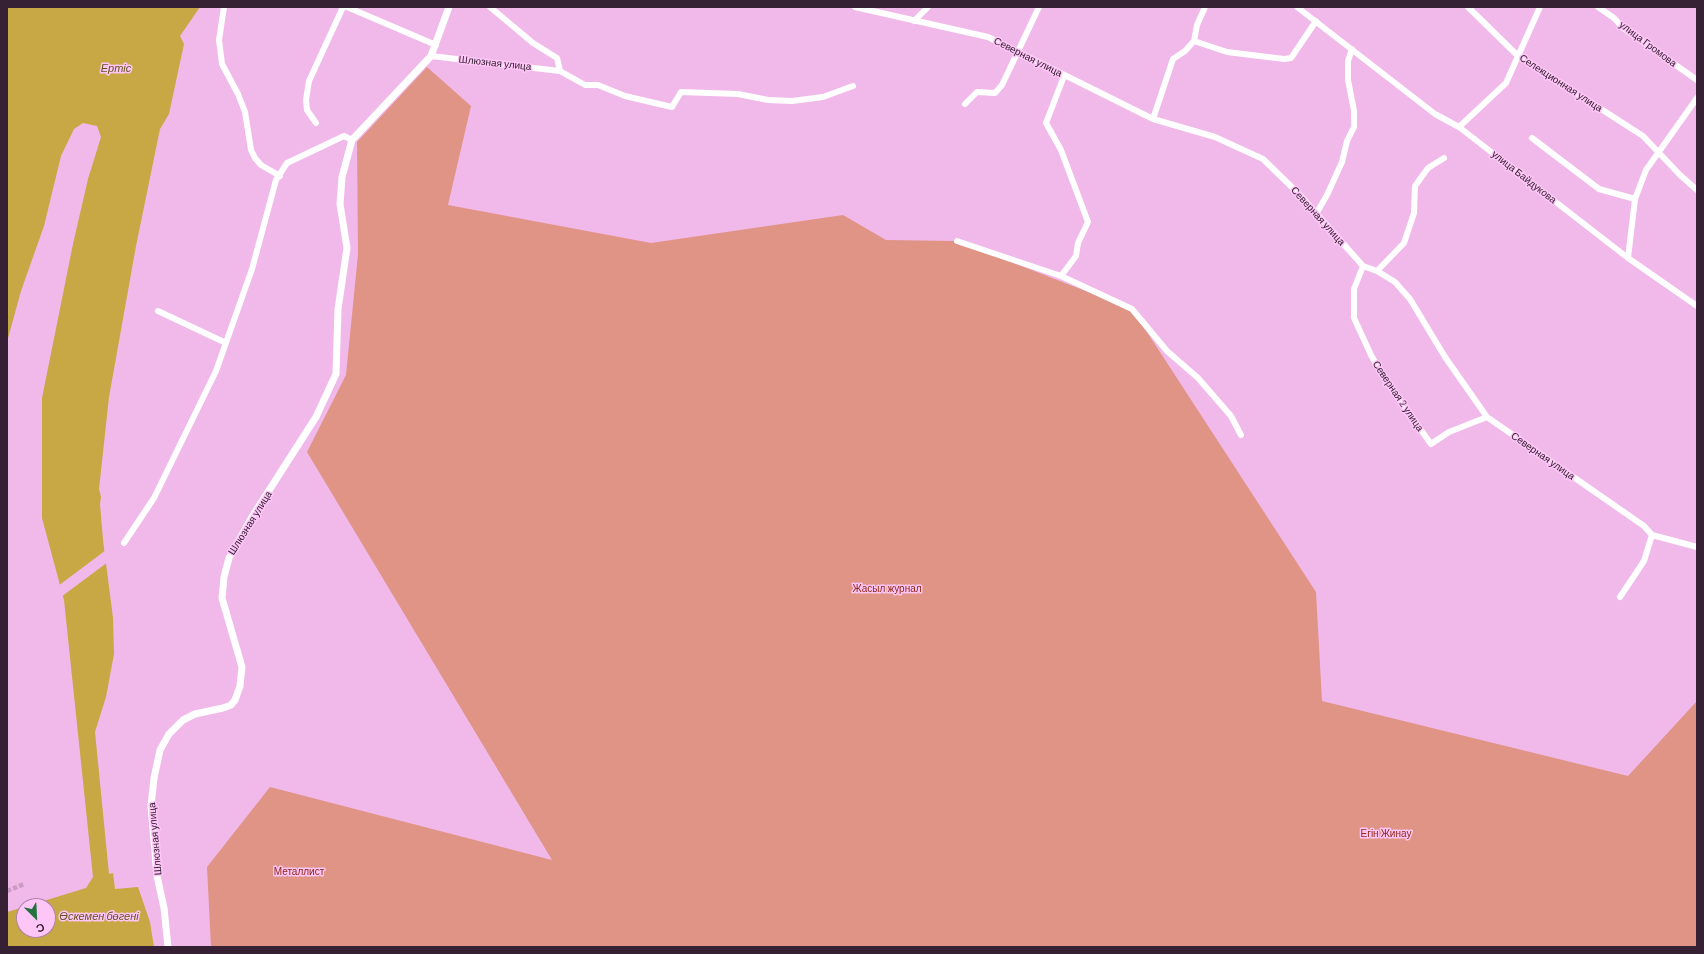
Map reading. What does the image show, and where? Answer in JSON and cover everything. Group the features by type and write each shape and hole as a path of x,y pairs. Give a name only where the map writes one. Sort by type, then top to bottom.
{"street":[{"path":"224,7 219,40 222,64 238,94 245,112 252,150 255,158 261,165 280,176"},
{"path":"316,123 307,110 306,100 309,81 343,7"},
{"path":"347,7 436,45"},
{"name":"Шлюзная улица","path":"168,947 164,908 157,876 151,813 154,778 160,750 169,734 183,720 195,714 231,705 235,700 240,686 242,667 222,598 224,577 229,558 252,517 316,417 336,374 338,309 347,248 340,204 342,177 352,140 431,56 449,7"},
{"path":"490,7 533,43 557,58 560,70 585,85 598,85 626,96 672,108 681,92 738,94 768,100 792,101 823,97 853,86"},
{"name":"Северная улица","path":"855,7 988,37 1153,119 1215,137 1263,159 1301,196 1362,266 1377,271 1395,282 1410,299 1445,357 1487,417 1644,526 1652,535 1697,548"},
{"path":"914,21 928,7"},
{"path":"965,104 977,92 995,93 1002,85 1039,7"},
{"path":"1153,119 1173,59 1185,51 1194,41 1197,26 1205,7"},
{"name":"улица Байдукова","path":"1298,7 1435,114 1459,127 1628,258 1697,306"},
{"name":"Селекционная улица","path":"1468,7 1517,55 1643,136 1680,175 1697,190"},
{"path":"1459,127 1506,83 1517,55 1540,7"},
{"name":"улица Громова","path":"1598,7 1614,18 1623,28 1697,80"},
{"path":"1194,41 1227,52 1284,59 1291,58 1316,21"},
{"path":"1316,214 1328,195 1342,162 1347,141 1354,127 1354,111 1348,80 1348,61 1352,49"},
{"name":"Шлюзная улица","path":"431,56 560,70"},
{"path":"1060,276 1076,256 1078,243 1088,222 1061,150 1046,123 1064,76"},
{"path":"1628,258 1635,199 1646,170 1697,98"},
{"path":"124,543 154,498 216,371 252,269 276,180 287,163 344,136 352,140"},
{"path":"1532,138 1599,189 1635,199"},
{"path":"1377,271 1404,243 1414,213 1415,186 1428,168 1444,158"},
{"path":"957,241 1060,276 1132,309 1167,351 1198,378 1231,416 1241,435"},
{"name":"Северная 2 улица","path":"1362,266 1354,289 1354,318 1371,355 1386,381 1431,444 1449,432 1487,417"},
{"path":"158,311 226,343"},
{"path":"1620,597 1644,561 1652,535"}],"green space":[{"name":"Жасыл журнал","path":"427,67 471,106 448,205 651,243 843,215 886,240 957,241 1132,309 1316,592 1322,701 1628,776 1697,701 1697,947 211,947 207,867 270,787 552,860 307,452 346,375 358,254 357,142"}],"water":[{"name":"Ертіс","path":"7,7 200,7 180,36 184,44 169,114 160,129 136,246 109,397 99,489 101,497 100,504 103,540 113,618 114,654 106,697 95,732 109,874 113,873 115,889 138,887 150,922 154,947 7,947 7,912 16,909 16,938 56,938 56,898 53,898 86,888 93,877 64,600 42,518 42,398 73,244 88,179 101,137 97,126 83,123 74,129 61,156 44,226 21,291 7,342"}],"pier":[{"path":"106,550 108,562 61,597 58,586"}],"tunnel":[{"path":"7,891 24,884"}],"park label":[{"name":"Егін Жинау","path":"1386,834"},
{"name":"Металлист","path":"299,872"}],"water label":[{"name":"Өскемен бөгені","path":"99,916"}]}
